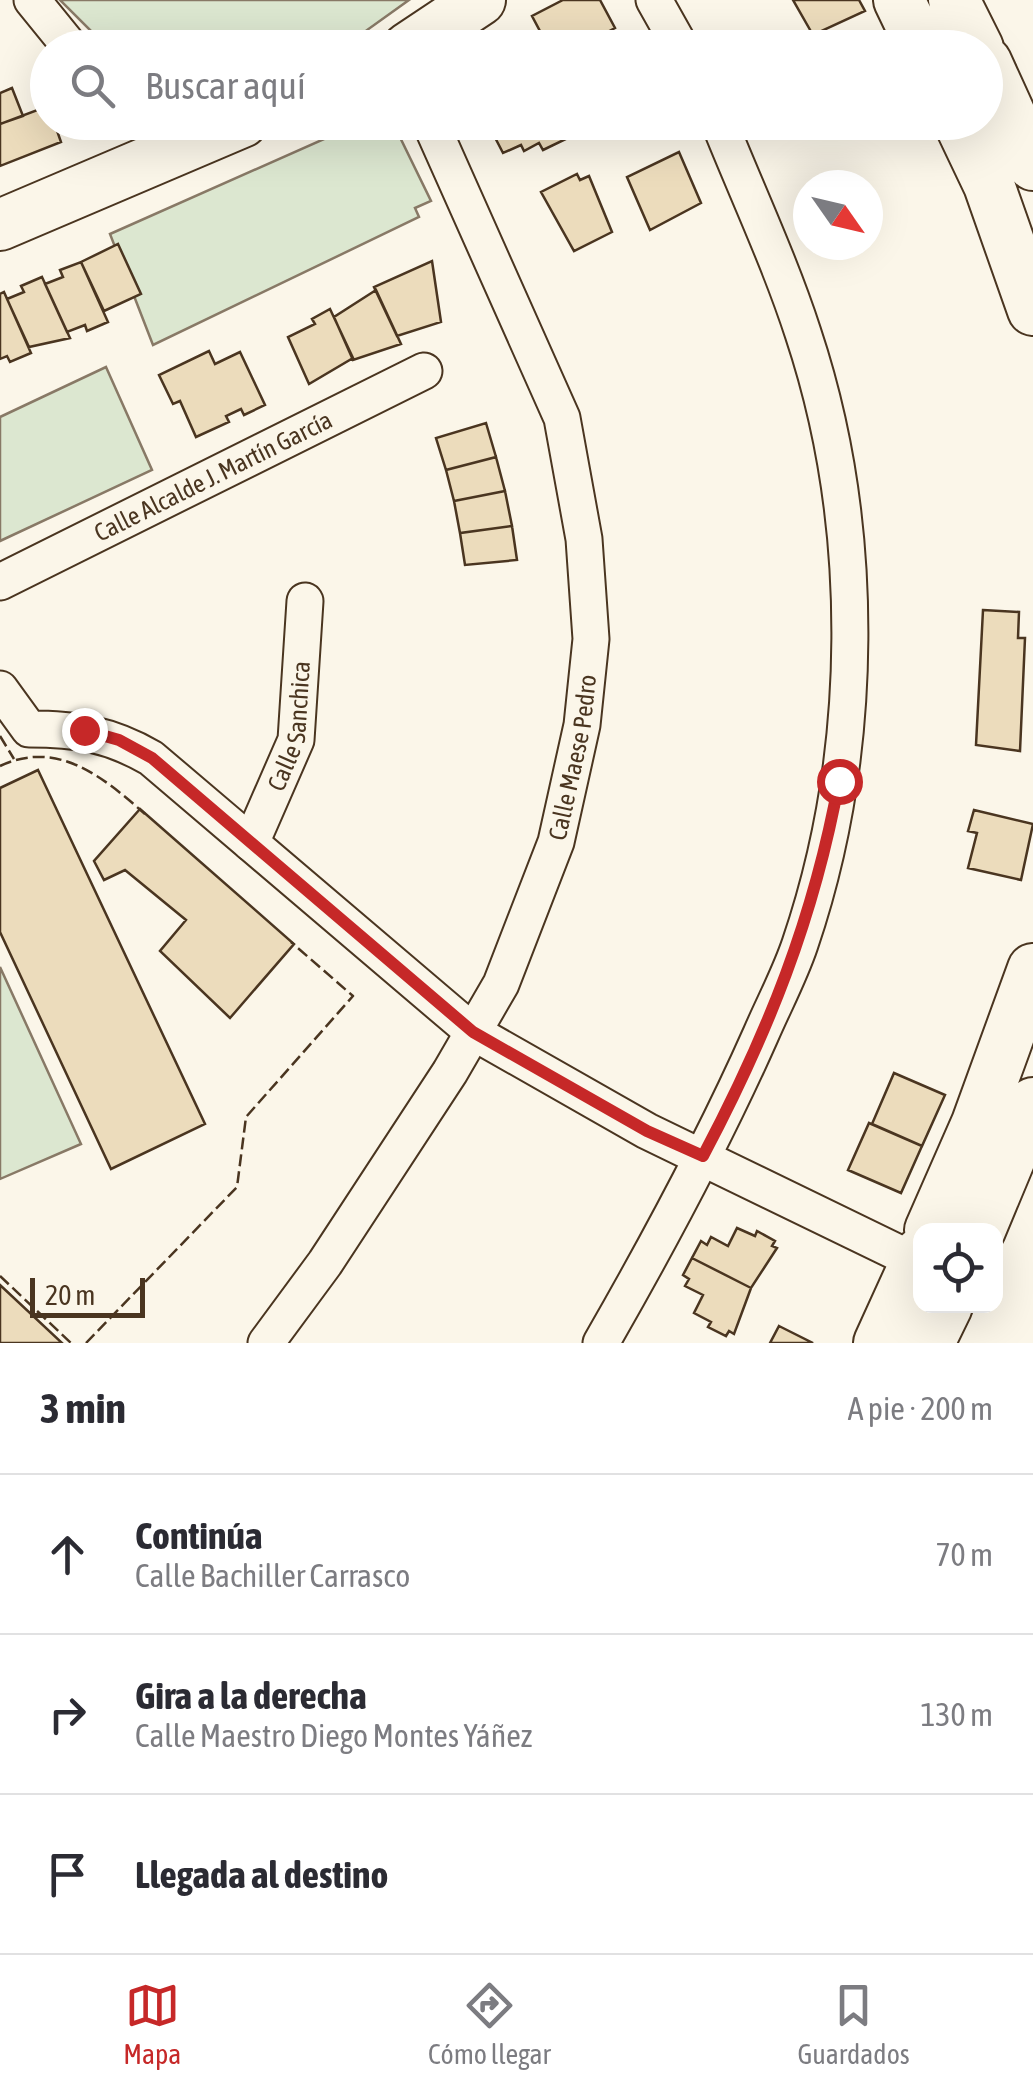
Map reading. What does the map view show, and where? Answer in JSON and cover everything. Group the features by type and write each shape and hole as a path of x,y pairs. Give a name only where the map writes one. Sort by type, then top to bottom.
{"street":[{"path":"32,0 56,30"},
{"path":"435,30 480,0"},
{"path":"654,0 671,30"},
{"path":"899,0 913,30"},
{"path":"954,0 969,30"},
{"path":"1003,99 1033,165"},
{"path":"0,226 156,140"},
{"name":"Calle Maese Pedro","path":"266,1343 325,1264 501,984 556,842 582,725 591,638 584,538 562,418 438,140"},
{"path":"601,1343 703,1156 799,946 824,864 839,781 848,655 842,498 804,334 725,140"},
{"path":"968,140 989,185 1033,310"},
{"name":"Calle Alcalde J. Martín García","path":"0,582 424,371"},
{"name":"Calle Sanchica","path":"251,843 296,740 305,602"},
{"path":"0,689 29,730 84,730 119,740 152,758 473,1032 647,1131 913,1244"},
{"path":"933,1223 984,1106 1033,969"},
{"path":"983,1223 1033,1103"},
{"path":"879,1343 913,1268"},
{"path":"929,1343 944,1313"}],"green space":[{"path":"60,0 409,0 367,30 90,30"},
{"path":"322,140 401,140 431,201 415,208 419,217 153,345 110,234"},
{"path":"106,367 152,470 0,541 0,417"},
{"path":"0,967 81,1144 0,1179"}],"building":[{"path":"563,0 600,0 615,28 539,30 532,16"},
{"path":"793,0 859,0 865,11 824,30 810,30"},
{"path":"12,88 23,116 0,124 0,93"},
{"path":"30,113 30,140 61,142 0,166 0,124"},
{"path":"496,140 564,140 543,150 539,143 524,151 521,145 503,153"},
{"path":"679,152 701,203 650,230 627,177"},
{"path":"577,174 580,180 589,176 612,232 574,251 541,192"},
{"path":"118,244 141,294 104,311 81,262"},
{"path":"432,261 441,322 397,336 374,287"},
{"path":"81,262 108,322 87,331 85,325 67,332 45,284 63,277 60,270"},
{"path":"42,277 70,338 29,347 7,299 24,292 21,286"},
{"path":"376,290 401,344 353,360 334,317"},
{"path":"4,292 31,353 10,362 7,356 0,359 0,294"},
{"path":"330,309 353,358 309,384 288,337 315,324 312,319"},
{"path":"209,351 215,364 240,352 265,405 244,415 241,409 226,416 229,422 196,437 180,401 173,404 159,375"},
{"path":"486,423 496,457 446,470 436,438"},
{"path":"496,457 505,491 454,501 446,470"},
{"path":"505,491 512,526 460,533 454,501"},
{"path":"512,526 517,560 465,565 460,533"},
{"path":"983,610 1019,612 1018,638 1025,638 1020,751 976,745"},
{"path":"38,770 205,1124 111,1169 0,932 0,788"},
{"path":"140,809 294,944 230,1018 160,951 186,920 125,870 104,880 94,861"},
{"path":"974,810 1033,824 1021,880 968,868 977,833 968,831"},
{"path":"894,1073 945,1095 922,1146 872,1124"},
{"path":"869,1123 922,1146 901,1193 848,1170"},
{"path":"737,1228 755,1236 757,1231 775,1241 772,1246 777,1248 751,1288 692,1258 701,1241 707,1245 711,1237 728,1246"},
{"path":"692,1258 751,1288 734,1334 729,1331 726,1336 708,1327 711,1322 694,1313 703,1295 685,1286 689,1279 683,1275"},
{"path":"0,1285 62,1343 0,1343"},
{"path":"779,1326 813,1343 770,1343"}],"fence":[{"path":"0,736 14,759"},
{"path":"0,766 21,759 60,760 96,775 145,814"},
{"path":"86,1343 237,1187 246,1117 353,996 291,942"},
{"path":"0,1276 71,1343"}],"route":[{"path":"84,730 119,740 152,758 473,1032 647,1131 703,1156 799,946 824,864 839,781"}]}
